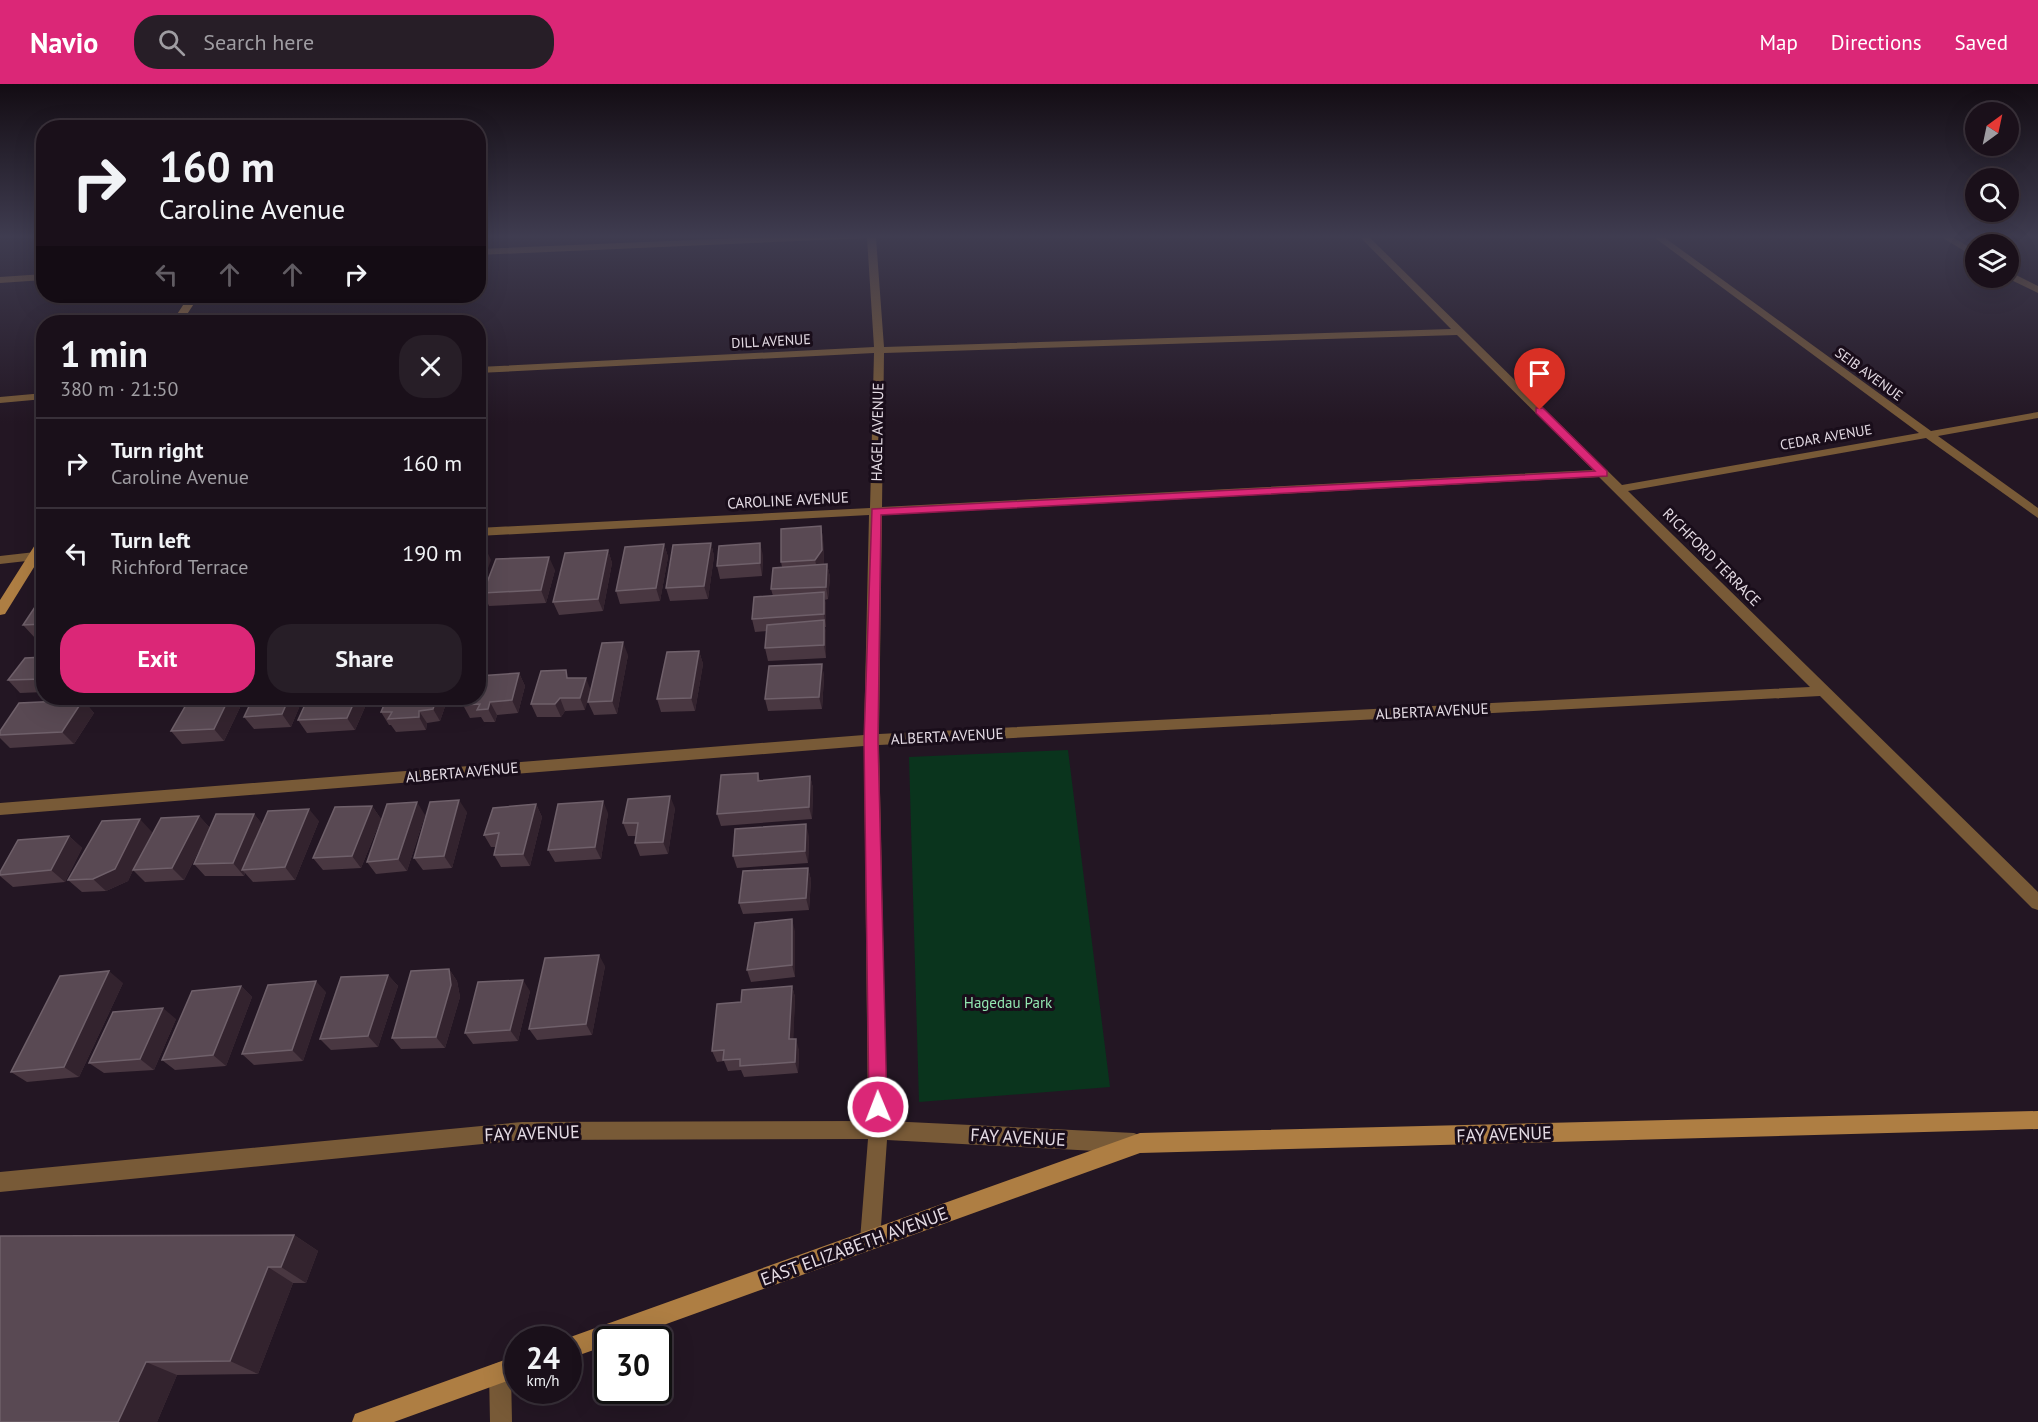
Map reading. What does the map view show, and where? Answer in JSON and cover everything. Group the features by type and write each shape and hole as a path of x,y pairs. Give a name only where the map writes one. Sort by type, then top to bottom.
{"street":[{"name":"HAGEL AVENUE","path":"870,1240 879,1130 871,740 879,350 876,297"},
{"name":"RICHFORD TERRACE","path":"1425,297 2038,903"},
{"name":"SEIB AVENUE","path":"1740,297 2038,514"},
{"name":"DILL AVENUE","path":"486,370 879,350 1460,332"},
{"path":"0,400 36,397"},
{"name":"CEDAR AVENUE","path":"1619,489 2038,415"},
{"name":"CAROLINE AVENUE","path":"486,532 1603,473"},
{"path":"0,560 36,555"},
{"path":"0,610 36,559"},
{"name":"ALBERTA AVENUE","path":"0,809 871,740 1823,691"},
{"name":"FAY AVENUE","path":"0,1182 522,1131 879,1130 1140,1143 2038,1120"},
{"name":"EAST ELIZABETH AVENUE","path":"582,1343 1140,1143"},
{"path":"363,1422 504,1372"},
{"path":"501,1422 504,1402"}],"green space":[{"name":"Hagedau Park","path":"1068,750 1110,1087 919,1102 909,757"}],"building":[{"path":"821,526 822,550 815,560 781,562 781,529"},
{"path":"711,543 704,586 666,588 673,545"},
{"path":"760,543 760,563 717,566 719,546"},
{"path":"664,544 656,588 616,591 625,547"},
{"path":"608,550 598,599 553,602 565,553"},
{"path":"549,557 541,590 486,593 486,585 496,559"},
{"path":"827,564 826,587 771,589 773,568"},
{"path":"824,592 824,614 752,619 754,597"},
{"path":"35,607 36,624 23,625"},
{"path":"824,620 824,645 765,648 767,625"},
{"path":"623,642 612,701 588,702 602,643"},
{"path":"699,651 691,698 657,699 667,652"},
{"path":"36,657 36,679 8,680 25,658"},
{"path":"822,664 819,697 765,699 769,666"},
{"path":"566,670 567,678 586,678 580,698 560,698 555,704 531,704 541,671"},
{"path":"519,673 512,700 490,702 488,709 477,710 480,705 486,705 486,675"},
{"path":"19,703 80,705 62,732 0,735 0,731"},
{"path":"186,705 226,705 214,729 171,731"},
{"path":"250,705 286,705 282,714 244,717"},
{"path":"305,705 353,705 347,718 298,720"},
{"path":"384,705 434,705 433,709 419,711 419,717 388,719 392,712 381,712"},
{"path":"758,773 758,781 810,776 809,807 717,814 721,775"},
{"path":"670,796 663,842 635,843 638,823 623,823 628,799"},
{"path":"459,800 444,856 414,858 430,802"},
{"path":"603,801 595,847 548,850 558,804"},
{"path":"417,802 398,859 367,862 387,804"},
{"path":"536,804 523,854 494,855 499,833 484,835 493,808"},
{"path":"372,806 352,856 313,858 335,807"},
{"path":"309,809 285,867 242,870 268,811"},
{"path":"216,814 254,814 233,863 194,864"},
{"path":"199,816 172,868 133,870 161,818"},
{"path":"140,819 115,869 93,879 68,880 102,821"},
{"path":"806,824 805,851 733,856 735,829"},
{"path":"69,836 51,870 0,875 18,840"},
{"path":"808,868 806,898 739,903 743,871"},
{"path":"792,919 792,965 747,970 755,923"},
{"path":"599,955 586,1024 529,1029 545,958"},
{"path":"449,969 451,985 436,1037 392,1038 411,971"},
{"path":"109,971 64,1067 11,1072 60,976"},
{"path":"388,975 368,1036 320,1039 341,977"},
{"path":"523,980 510,1030 465,1033 478,982"},
{"path":"316,981 292,1050 242,1054 268,985"},
{"path":"241,986 213,1055 162,1060 192,991"},
{"path":"792,986 789,1039 796,1039 795,1062 740,1066 740,1059 723,1060 724,1050 712,1051 717,1004 741,1002 742,990"},
{"path":"163,1008 140,1059 89,1063 113,1012"},
{"path":"294,1235 281,1267 268,1267 230,1361 146,1362 118,1422 0,1422 0,1236"}],"route":[{"path":"878,1107 871,740 876,512 1603,473 1540,410"}]}
